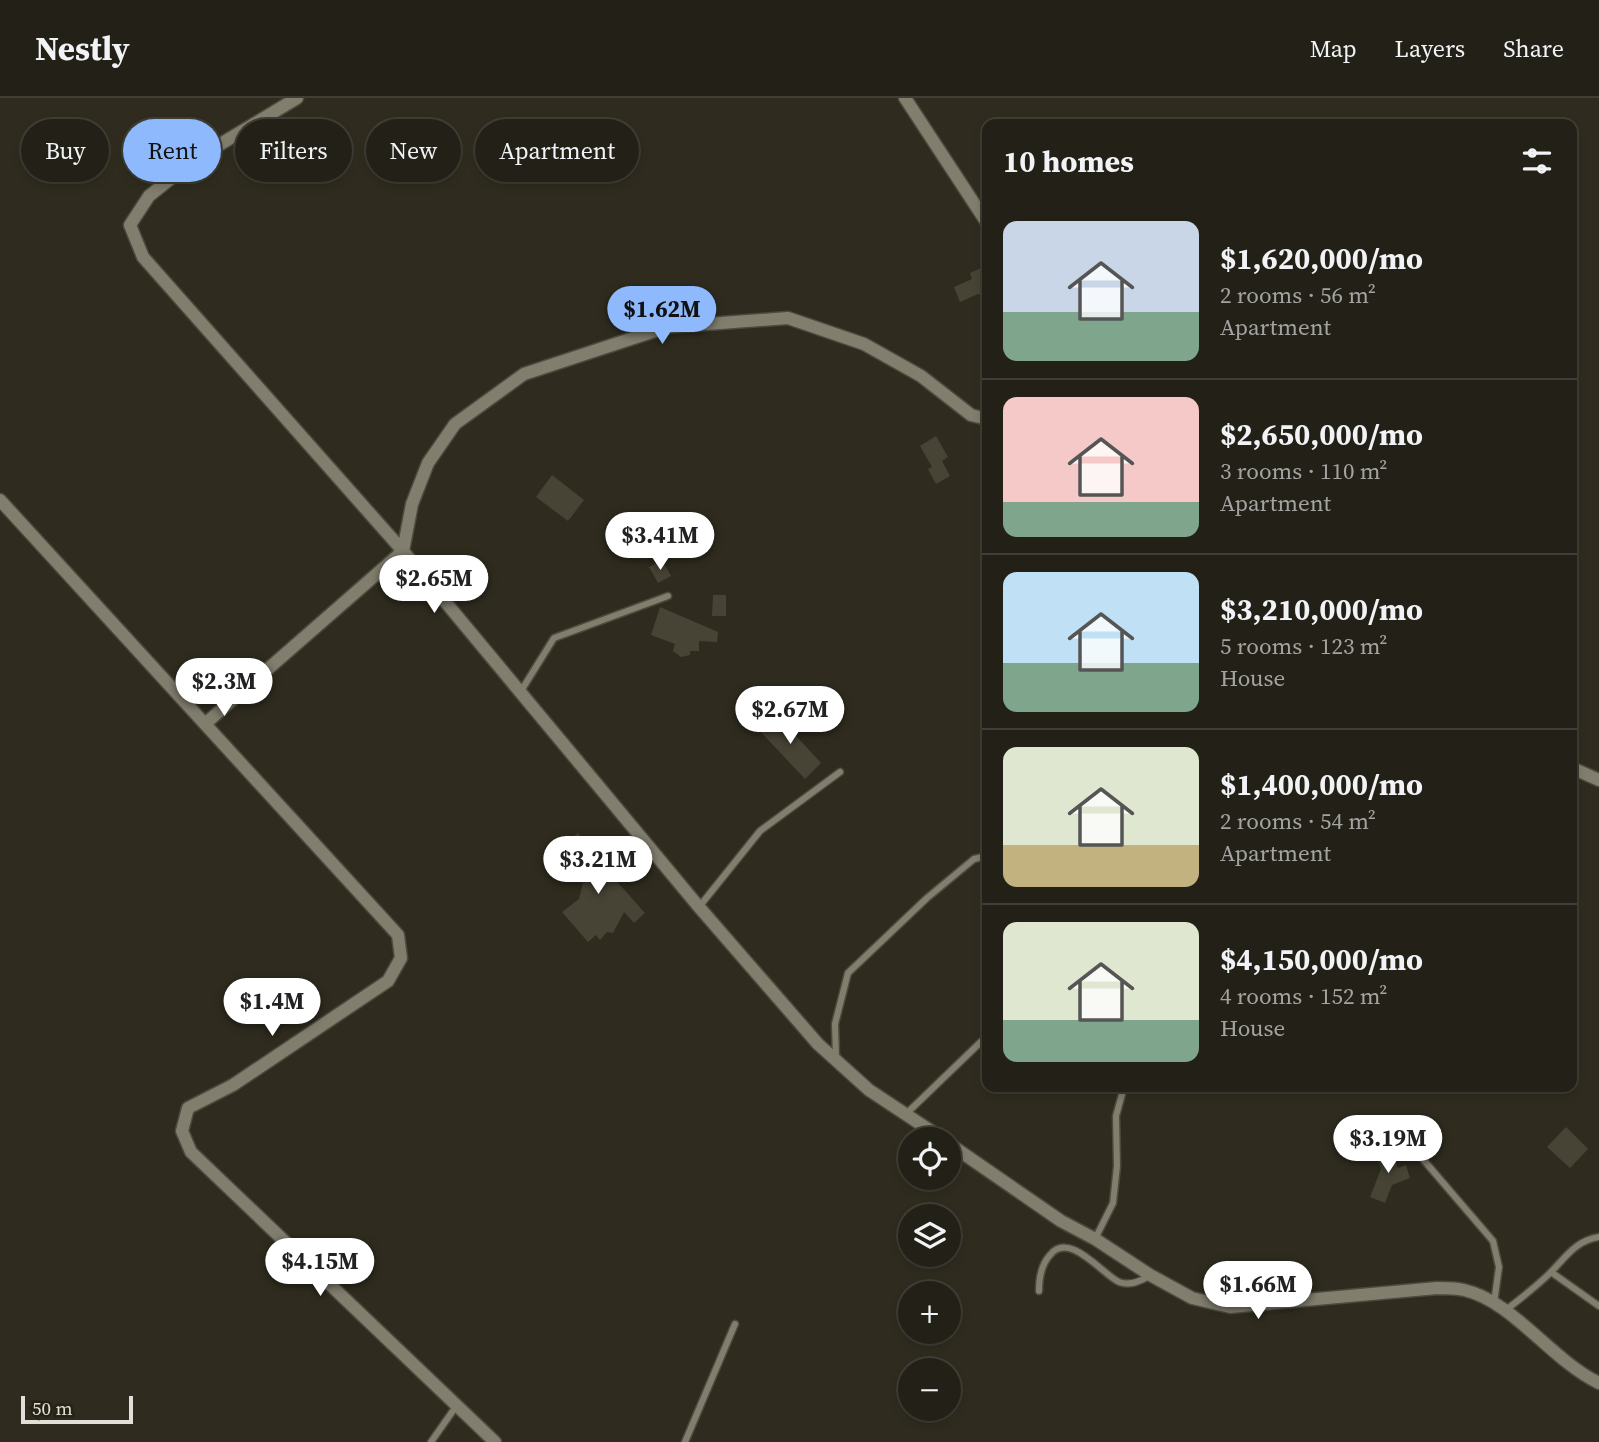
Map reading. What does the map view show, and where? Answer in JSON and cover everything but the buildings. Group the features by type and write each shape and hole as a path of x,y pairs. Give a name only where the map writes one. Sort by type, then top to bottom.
{"street":[{"path":"297,98 194,160 149,196 130,225 143,257 403,551 699,907 818,1044 869,1090 925,1127"},
{"path":"905,98 982,215"},
{"path":"206,723 403,551 412,504 428,463 455,424 524,374 667,327 788,318 864,344 921,376 971,415 982,418"},
{"path":"0,500 398,935 401,958 387,981 233,1084 188,1108 181,1131 185,1142 223,1183 495,1442"},
{"path":"1577,770 1599,780"},
{"path":"961,1152 1062,1221 1192,1298 1230,1307 1437,1288 1465,1290 1500,1306 1551,1352 1584,1376 1599,1383"}],"lane":[{"path":"521,692 554,638 668,596"},
{"path":"699,907 760,831 840,772"},
{"path":"836,1060 835,1024 848,973 927,898 974,859 982,857"},
{"path":"906,1114 982,1041"},
{"path":"1096,1239 1113,1203 1117,1167 1116,1116 1123,1092"},
{"path":"1415,1150 1493,1241 1499,1267 1500,1306"},
{"path":"1500,1306 1551,1272 1563,1255 1584,1240 1599,1237"},
{"path":"1039,1291 1039,1277 1047,1258 1058,1248 1077,1251 1120,1282 1131,1284 1150,1275"},
{"path":"1551,1272 1599,1306"},
{"path":"685,1442 735,1324"},
{"path":"431,1442 457,1405"}]}
